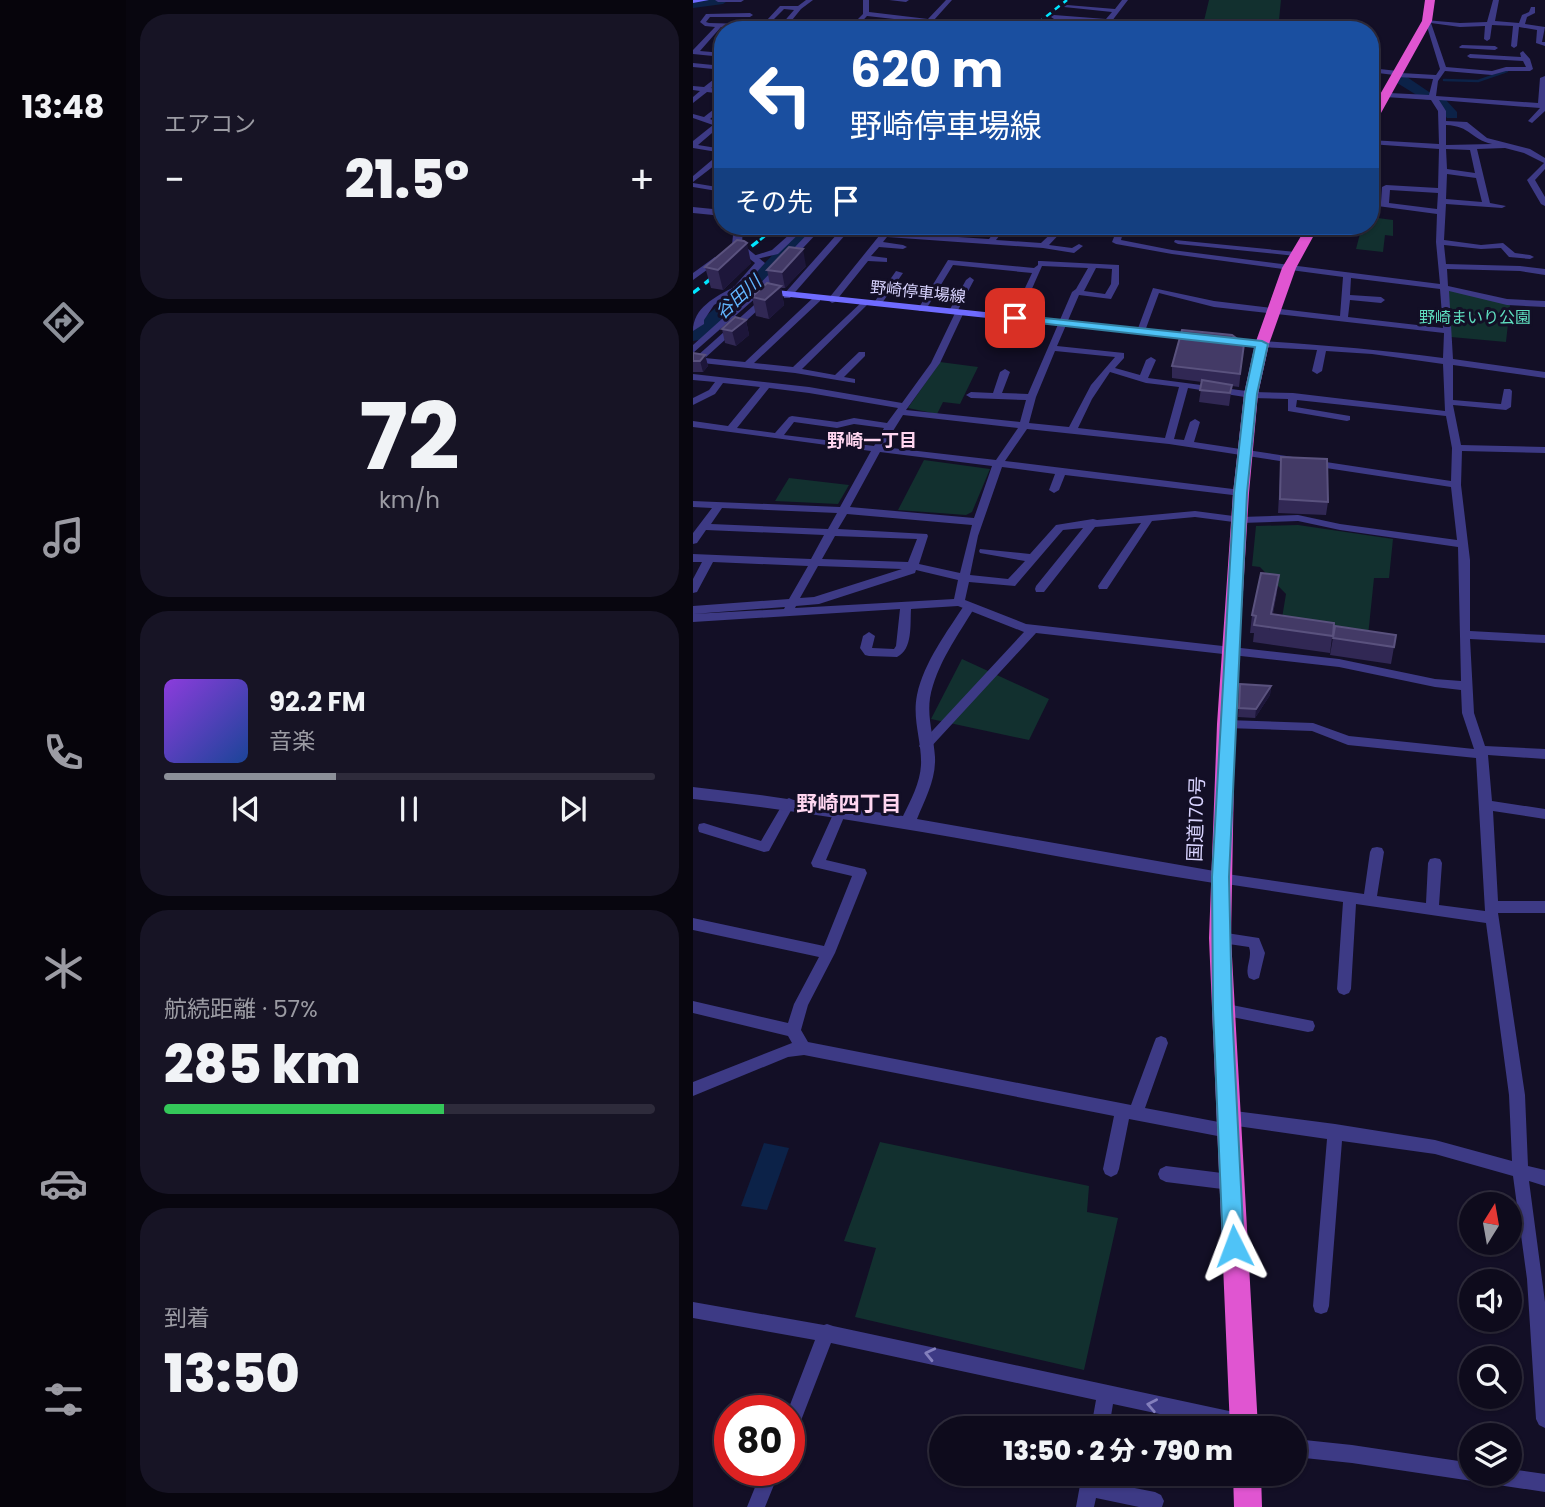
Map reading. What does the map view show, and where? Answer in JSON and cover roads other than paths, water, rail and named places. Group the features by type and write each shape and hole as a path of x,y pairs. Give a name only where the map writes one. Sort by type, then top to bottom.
{"highway":[{"path":"1379,107 1427,21 1430,0"},
{"name":"国道170号","path":"1243,1416 1220,938 1226,724 1241,493 1251,395 1262,344 1274,309 1292,261 1308,235"},
{"path":"1247,1486 1248,1507"}],"main road":[{"path":"693,1 705,0"},
{"name":"野崎停車場線","path":"747,291 1262,344"}],"street":[{"path":"718,1 741,0"},
{"path":"788,21 810,0"},
{"path":"859,21 866,14 866,0"},
{"path":"892,0 907,0"},
{"path":"866,14 930,21 949,0"},
{"path":"1085,8 1091,0"},
{"path":"1108,21 1125,0"},
{"path":"1487,39 1496,0"},
{"path":"746,21 755,5"},
{"path":"770,20 782,7 799,8"},
{"path":"1067,7 1117,10"},
{"path":"1514,46 1518,25 1524,16 1532,13 1533,8"},
{"path":"704,22 708,15 750,15"},
{"path":"1054,17 1065,21"},
{"path":"693,21 714,25"},
{"path":"1443,69 1427,21 1543,28 1539,43 1545,44"},
{"path":"694,52 714,32"},
{"path":"693,41 706,41"},
{"path":"1472,71 1465,47 1495,48"},
{"path":"694,52 714,54"},
{"path":"1443,69 1492,73 1508,69 1530,69 1525,56 1470,57"},
{"path":"693,73 710,60"},
{"path":"693,65 714,67"},
{"path":"1443,69 1437,77 1434,95 1441,111 1442,123 1441,266 1448,331 1448,402 1457,448 1456,485 1463,544 1468,713 1481,752 1487,805 1492,913 1517,1095 1520,1171 1536,1292 1545,1419"},
{"path":"1379,71 1437,77"},
{"path":"1399,74 1434,95"},
{"path":"1543,78 1544,106 1533,120 1545,120"},
{"path":"693,101 714,82"},
{"path":"693,88 714,91"},
{"path":"1379,95 1434,95 1544,106"},
{"path":"705,120 714,112"},
{"path":"693,116 714,124"},
{"path":"1442,123 1464,124 1484,140 1531,154 1545,163 1531,183 1545,204"},
{"path":"694,147 714,131"},
{"path":"1379,142 1413,141 1443,147 1503,146"},
{"path":"1531,154 1537,145"},
{"path":"694,147 714,149"},
{"path":"1473,148 1486,203"},
{"path":"693,182 714,163"},
{"path":"1443,171 1479,176"},
{"path":"693,182 714,183"},
{"path":"1385,205 1386,187 1502,206"},
{"path":"1379,204 1440,212"},
{"path":"693,210 714,212"},
{"path":"693,277 737,245 738,235"},
{"path":"756,258 775,252 793,235"},
{"path":"706,325 809,235"},
{"path":"787,296 840,235"},
{"path":"832,300 884,235 1074,251 1079,246"},
{"path":"952,240 956,235"},
{"path":"990,243 996,235"},
{"path":"1015,318 1046,247 1055,235"},
{"path":"1118,236 1116,242 1139,246 1292,261"},
{"path":"1178,242 1292,261 1347,275 1481,294 1513,305 1545,304"},
{"path":"1440,242 1481,247 1503,245 1512,256 1529,257"},
{"path":"878,244 903,247"},
{"path":"693,350 706,325 711,303 747,291 759,268 760,263 756,258 737,245"},
{"path":"866,258 884,260"},
{"path":"922,309 951,262 1039,267 1080,267 1082,263 1116,267 1108,297 1079,292"},
{"path":"908,822 925,782 928,765 922,723 924,695 964,604 965,578 973,536 998,464 1024,426 1031,397 1076,292 1079,292 1094,265"},
{"path":"1441,266 1473,270 1518,268 1545,272"},
{"path":"877,304 899,273"},
{"path":"1344,318 1347,275"},
{"path":"789,608 890,426 935,363 970,280"},
{"path":"1141,331 1156,290 1204,296 1215,304 1448,331"},
{"path":"695,360 772,294"},
{"path":"1345,297 1381,300"},
{"path":"738,382 749,365 817,299"},
{"path":"795,370 864,303"},
{"path":"706,325 731,330"},
{"path":"1262,344 1322,347 1448,360 1545,375"},
{"path":"1317,371 1322,347"},
{"path":"1052,348 1121,355 1083,404 1073,430"},
{"path":"838,377 862,354"},
{"path":"695,360 795,370 852,381"},
{"path":"1143,379 1150,360"},
{"path":"1108,369 1143,379 1251,395 1293,396 1450,414"},
{"path":"997,394 1005,372"},
{"path":"809,390 821,374"},
{"path":"693,377 809,390 902,409 1024,426 1169,441 1456,485"},
{"path":"693,402 712,392 721,380"},
{"path":"1169,441 1184,384"},
{"path":"731,429 767,385"},
{"path":"1448,402 1506,407 1507,391"},
{"path":"971,395 1031,397"},
{"path":"1293,396 1291,409 1347,418"},
{"path":"777,437 792,419 837,425 854,421 890,426"},
{"path":"1188,444 1195,422"},
{"path":"693,424 878,450 1241,493"},
{"path":"1457,448 1545,450"},
{"path":"1054,490 1061,471"},
{"path":"693,503 844,510 979,522"},
{"path":"693,541 719,505"},
{"path":"693,558 913,566 965,578 1011,583 1030,558 1060,527 1195,514 1241,520 1298,518 1340,527 1463,544"},
{"path":"1103,586 1149,518"},
{"path":"1040,589 1093,522"},
{"path":"693,618 789,608 911,570 923,536 703,527"},
{"path":"984,551 1030,558"},
{"path":"693,589 709,559"},
{"path":"693,610 964,604 1033,629 1339,663 1435,683 1466,686"},
{"path":"869,636 866,648 869,652 897,653 902,647 906,606"},
{"path":"925,746 1033,629"},
{"path":"1464,635 1545,639"},
{"path":"1226,724 1313,727 1348,740 1481,752 1545,754"},
{"path":"693,793 841,810 1060,852 1432,910 1492,913 1545,907"},
{"path":"703,828 764,846 789,803"},
{"path":"1487,805 1545,814"},
{"path":"793,1031 801,1004 828,953 860,873 818,863 841,810"},
{"path":"1370,901 1377,852"},
{"path":"1432,910 1435,863"},
{"path":"1344,989 1350,897"},
{"path":"693,924 828,953"},
{"path":"1220,938 1254,942 1258,953 1254,974"},
{"path":"693,1007 793,1031 804,1048"},
{"path":"1222,1009 1308,1026"},
{"path":"1111,1168 1129,1110 1161,1043"},
{"path":"693,1089 787,1050 804,1048 1129,1110 1228,1124 1335,1131 1435,1147 1545,1178"},
{"path":"1321,1306 1335,1131"},
{"path":"1166,1174 1230,1182"},
{"path":"693,1310 827,1332 1202,1416"},
{"path":"803,1395 827,1332"},
{"path":"1102,1416 1106,1395"},
{"path":"1307,1449 1459,1470"},
{"path":"1522,1480 1545,1483"},
{"path":"756,1507 765,1486"},
{"path":"1085,1507 1089,1486"},
{"path":"1106,1486 1155,1501"}],"water":[{"path":"764,1143 789,1148 767,1210 741,1206"}],"waterway":[{"path":"693,4 723,0"},
{"name":"谷田川","path":"1444,80 1478,81 1507,71"},
{"name":"谷田川","path":"1399,78 1428,96"},
{"name":"谷田川","path":"1441,103 1452,115"},
{"name":"谷田川","path":"693,336 752,286 801,235"}],"railway":[{"path":"1040,21 1067,0"},
{"path":"760,240 766,235"},
{"path":"693,293 762,238"}],"district":[{"name":"野崎一丁目","path":"872,440"},
{"name":"野崎四丁目","path":"849,803"}],"park label":[{"name":"野崎まいり公園","path":"1475,317"}]}
